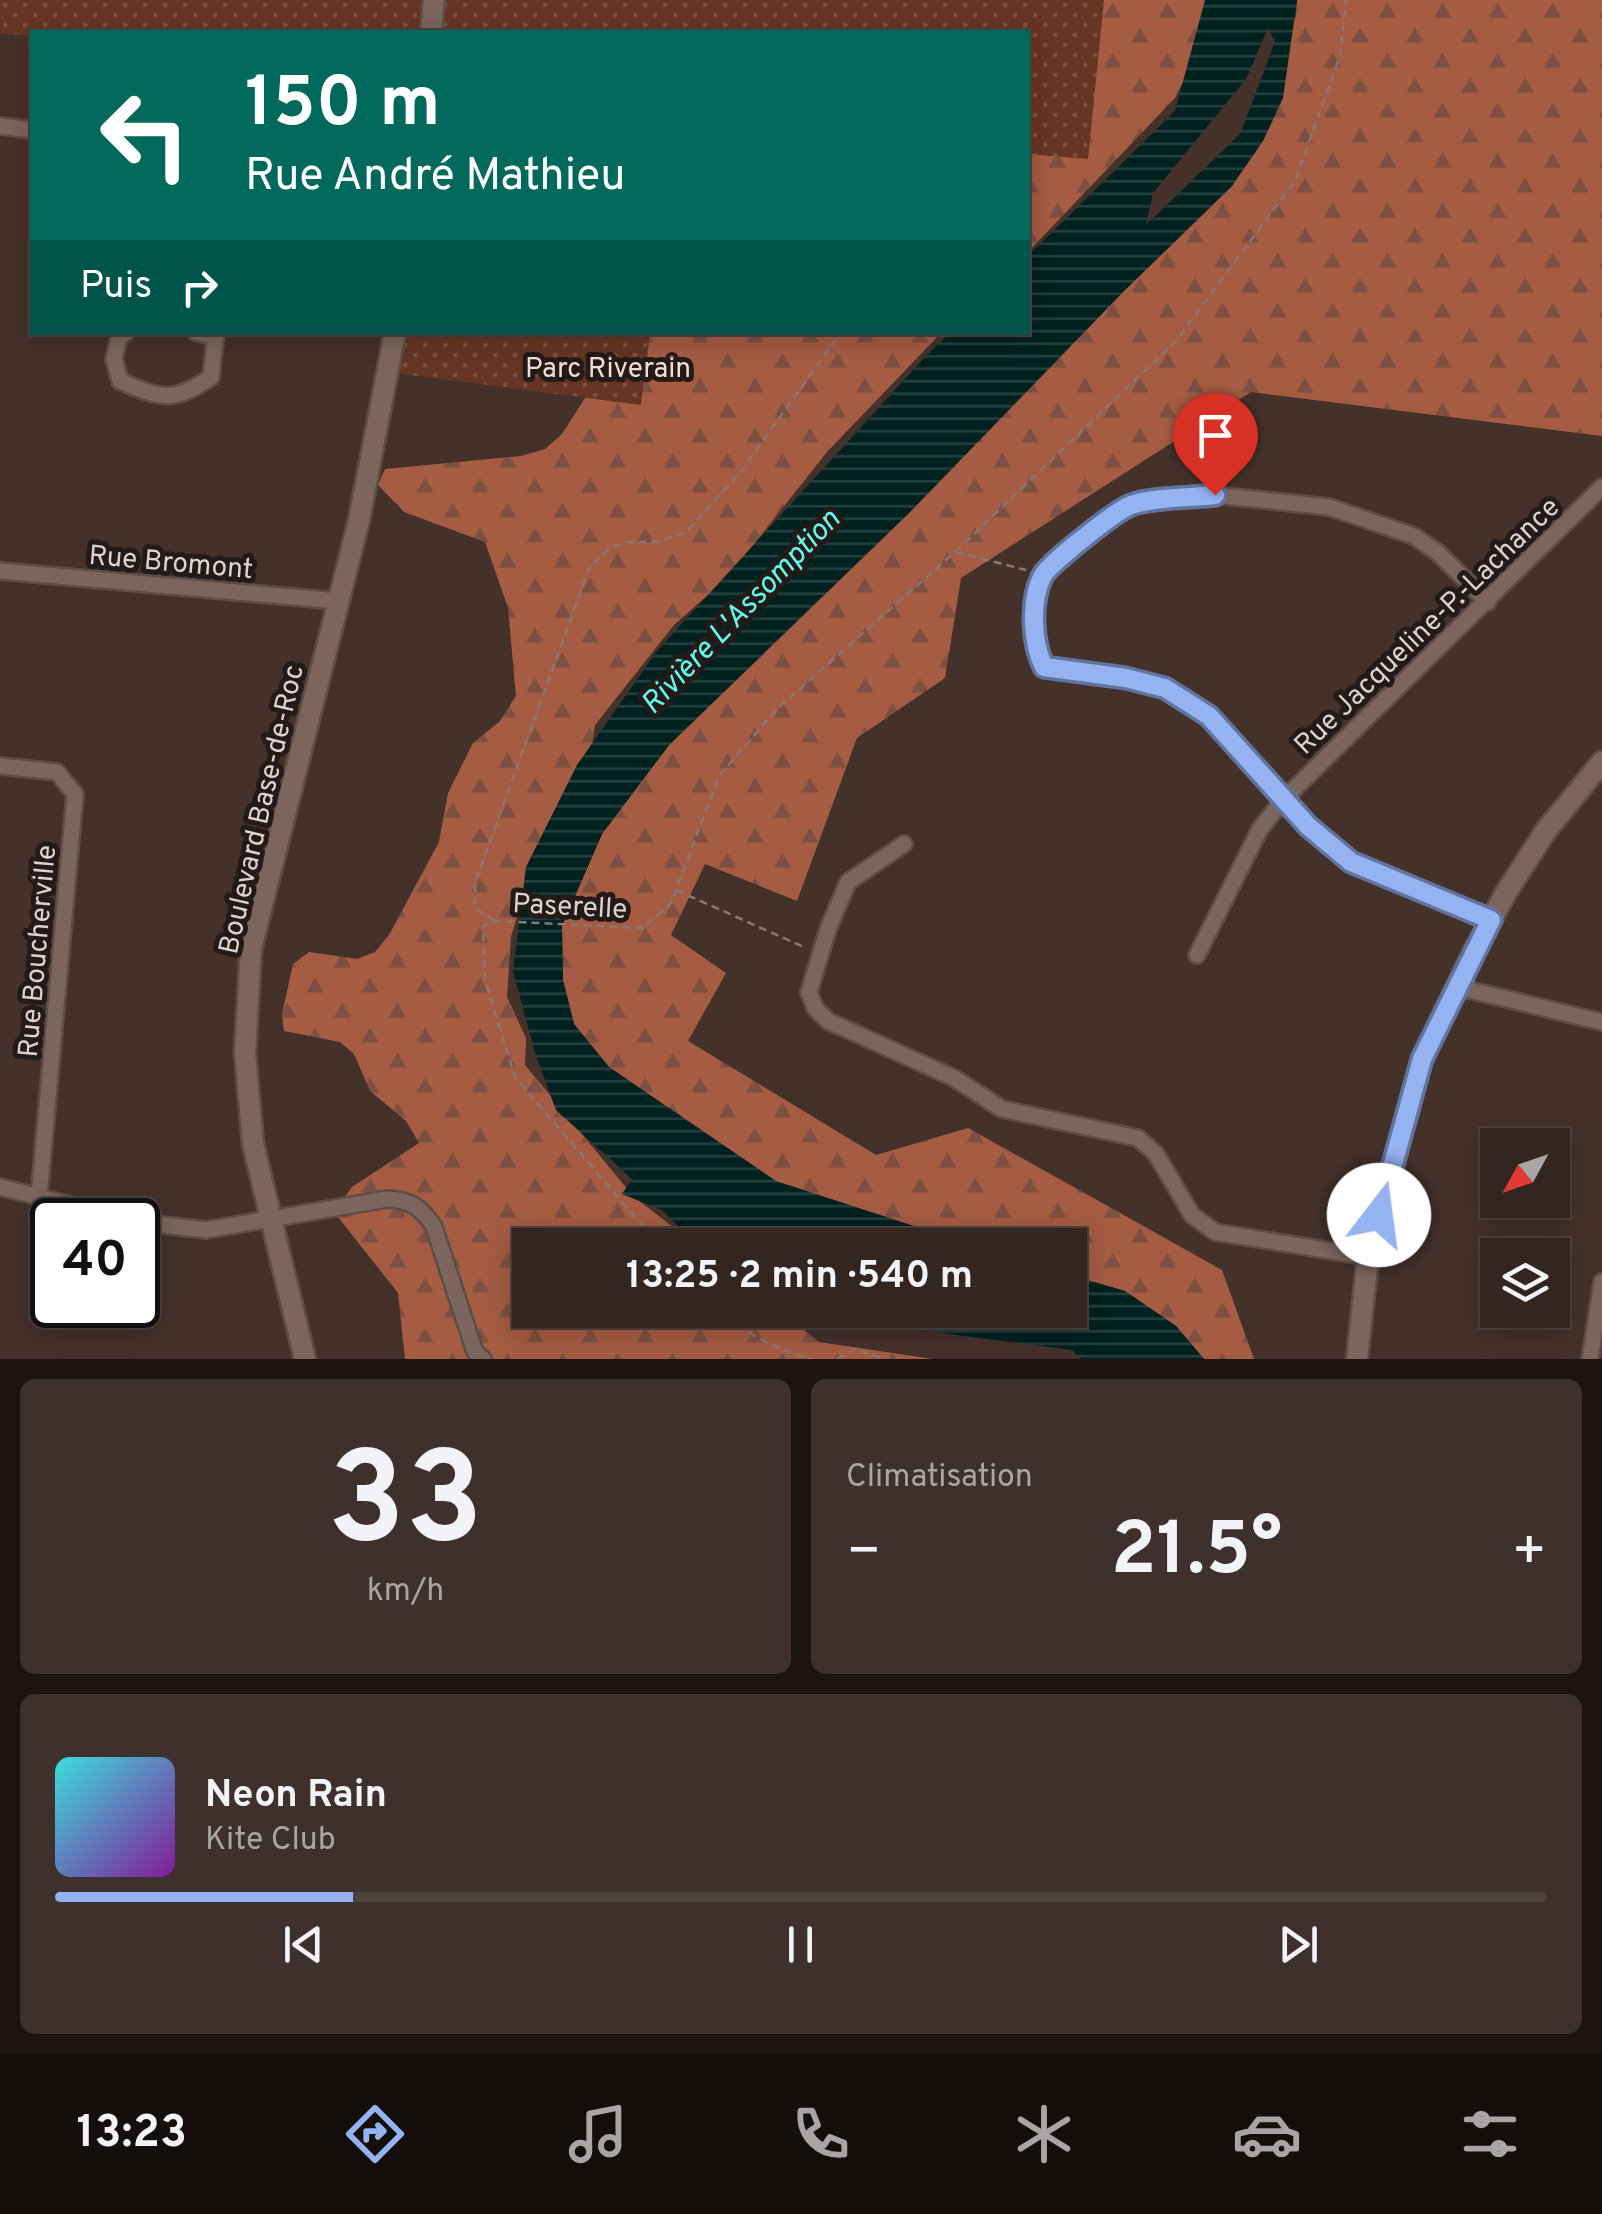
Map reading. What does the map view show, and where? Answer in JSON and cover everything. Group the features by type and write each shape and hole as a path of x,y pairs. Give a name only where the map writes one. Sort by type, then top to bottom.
{"street":[{"path":"431,30 434,0"},
{"path":"0,126 30,130"},
{"path":"123,335 114,359 120,381 150,394 186,394 212,376 215,335"},
{"name":"Boulevard Base-de-Roc","path":"305,1359 252,1144 245,1052 252,950 359,520 394,335"},
{"name":"Rue Jacqueline-P.-Lachance","path":"1197,955 1260,829 1283,800 1602,487"},
{"path":"1488,602 1438,553 1414,536 1384,524 1329,506 1215,495 1130,505 1042,574 1036,603 1036,650 1044,667 1126,678 1165,688 1209,716 1283,800 1351,862 1491,920"},
{"name":"Rue Bromont","path":"0,571 338,601"},
{"path":"1357,1359 1368,1257 1422,1059 1491,920 1545,832 1602,762"},
{"name":"Rue Boucherville","path":"0,766 57,772 75,794 40,1197"},
{"path":"904,844 848,882 809,992 815,1008 828,1020 954,1078 1002,1109 1138,1138 1156,1154 1192,1215 1216,1232 1368,1257"},
{"path":"1456,987 1602,1022"},
{"path":"0,1186 44,1198"},
{"path":"160,1225 206,1230 387,1199 406,1200 423,1210 434,1228 474,1352 483,1359"},
{"path":"1590,1359 1602,1282"}],"path":[{"path":"820,954 676,890 719,776 778,708 955,552 1176,341 1295,181 1340,56 1346,0"},
{"path":"496,921 474,908 476,880 590,566 611,548 628,542 657,542 686,532 739,474 839,335"},
{"path":"955,552 1042,574"},
{"name":"Paserelle","path":"496,921 643,928 670,902 676,890"},
{"path":"496,921 483,926 485,980 515,1077 646,1228"},
{"path":"740,1328 784,1352 811,1359"},
{"path":"837,1359 856,1349 886,1359"}],"green space":[{"path":"0,0 429,0 426,30 30,30 30,36 0,33"},
{"path":"439,0 1104,0 1088,159 1030,154 1030,30 436,30"},
{"path":"927,0 1213,0 1206,36 1175,98 1030,250 1030,30"},
{"path":"1297,0 1602,0 1602,436 1251,392 961,578 945,678 857,738 797,901 705,864 671,935 726,973 688,1041 876,1155 968,1128 1222,1270 1254,1359 1204,1359 1176,1326 1125,1291 1087,1280 1087,1228 919,1228 776,1182 733,1154 609,1067 574,1024 563,980 562,926 602,834 669,745 908,514 1123,292 1232,186 1296,16"},
{"name":"Parc Riverain","path":"400,335 650,335 641,405 395,373"},
{"path":"586,335 939,335 827,452 727,578 674,625 595,725 591,753 537,850 511,937 507,997 526,1038 525,1065 633,1196 674,1228 512,1228 512,1328 802,1328 819,1342 933,1359 405,1359 398,1293 334,1212 352,1187 419,1143 406,1121 370,1091 354,1054 340,1042 284,1031 282,1014 293,964 309,952 357,959 375,952 389,935 439,842 448,793 473,743 499,722 516,696 508,608 485,542 404,512 378,485 385,469 521,456 545,449 562,434 585,398"}],"water":[{"name":"Rivière L'Assomption","path":"1205,0 1297,0 1283,98 1263,141 1232,186 1123,292 908,514 669,745 602,834 562,926 563,980 574,1024 609,1067 776,1181 920,1228 680,1228 662,1210 622,1194 632,1179 556,1110 535,1053 513,971 526,867 577,765 657,651 925,357 948,335 1030,335 1030,254 1175,111","holes":["1268,28 1275,42 1240,134 1146,225 1153,193 1246,79"]},
{"path":"1087,1280 1125,1291 1176,1326 1204,1359 1081,1359 1072,1350 904,1328 1087,1328"}],"route":[{"path":"1215,495 1130,505 1042,574 1036,603 1036,650 1044,667 1126,678 1165,688 1209,716 1308,826 1351,862 1491,920 1422,1059 1379,1215"}]}
